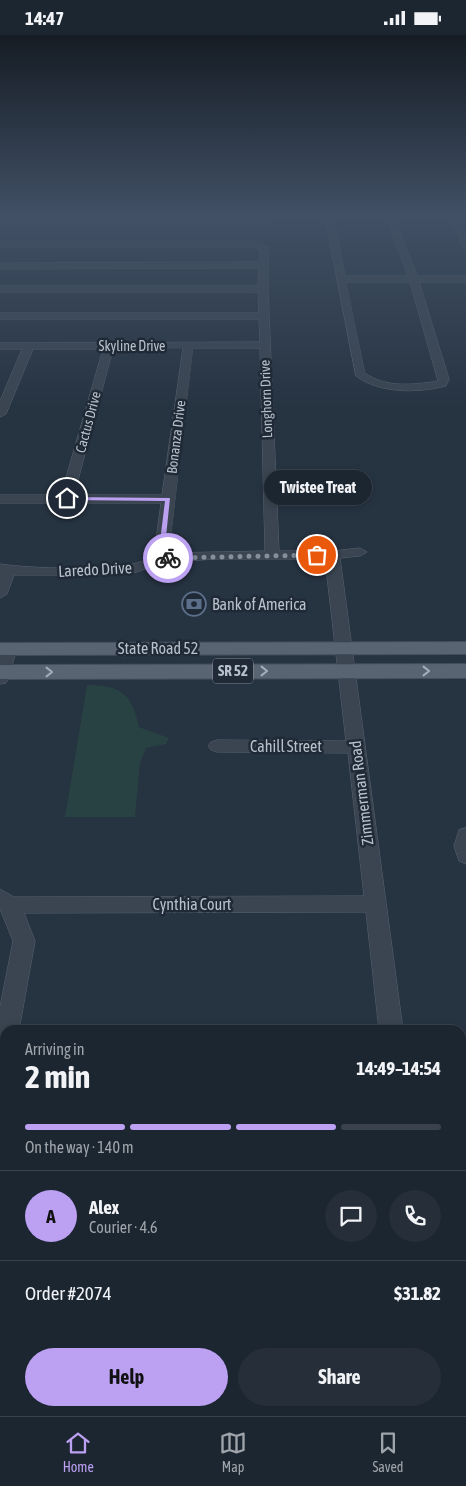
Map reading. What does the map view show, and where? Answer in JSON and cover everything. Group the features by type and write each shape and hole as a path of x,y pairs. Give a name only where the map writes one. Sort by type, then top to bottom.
{"main road":[{"name":"State Road 52","path":"4,649 466,648"},
{"name":"State Road 52","path":"1,675 466,671"}],"street":[{"name":"Longhorn Drive","path":"263,280 272,555"},
{"path":"342,280 360,374 367,382 386,385 430,386 442,384 444,379 414,280"},
{"path":"0,289 263,289"},
{"path":"0,316 264,316"},
{"name":"Skyline Drive","path":"0,345 264,345"},
{"path":"1,406 29,345"},
{"name":"Cactus Drive","path":"67,498 109,345"},
{"name":"Bonanza Drive","path":"161,558 188,346"},
{"path":"0,499 168,499"},
{"name":"Laredo Drive","path":"0,594 4,568 19,571 108,571 137,568 161,558 332,555 360,552"},
{"name":"Zimmerman Road","path":"332,555 348,671 355,747 389,1025"},
{"path":"1,675 4,649"},
{"name":"Cahill Street","path":"217,746 355,747"},
{"path":"466,835 464,846 466,856"},
{"path":"5,901 24,941 8,1025"},
{"name":"Cynthia Court","path":"5,901 374,904"}],"green space":[{"path":"87,685 99,685 117,690 128,699 133,707 139,727 169,738 166,744 146,748 140,763 135,817 65,817"}],"way so far":[{"path":"168,558 218,555 317,555"}],"place":[{"name":"Twistee Treat","path":"317,555"},
{"name":"Bank of America","path":"194,604"}],"route":[{"path":"67,498 168,499 161,558 168,558"}]}
